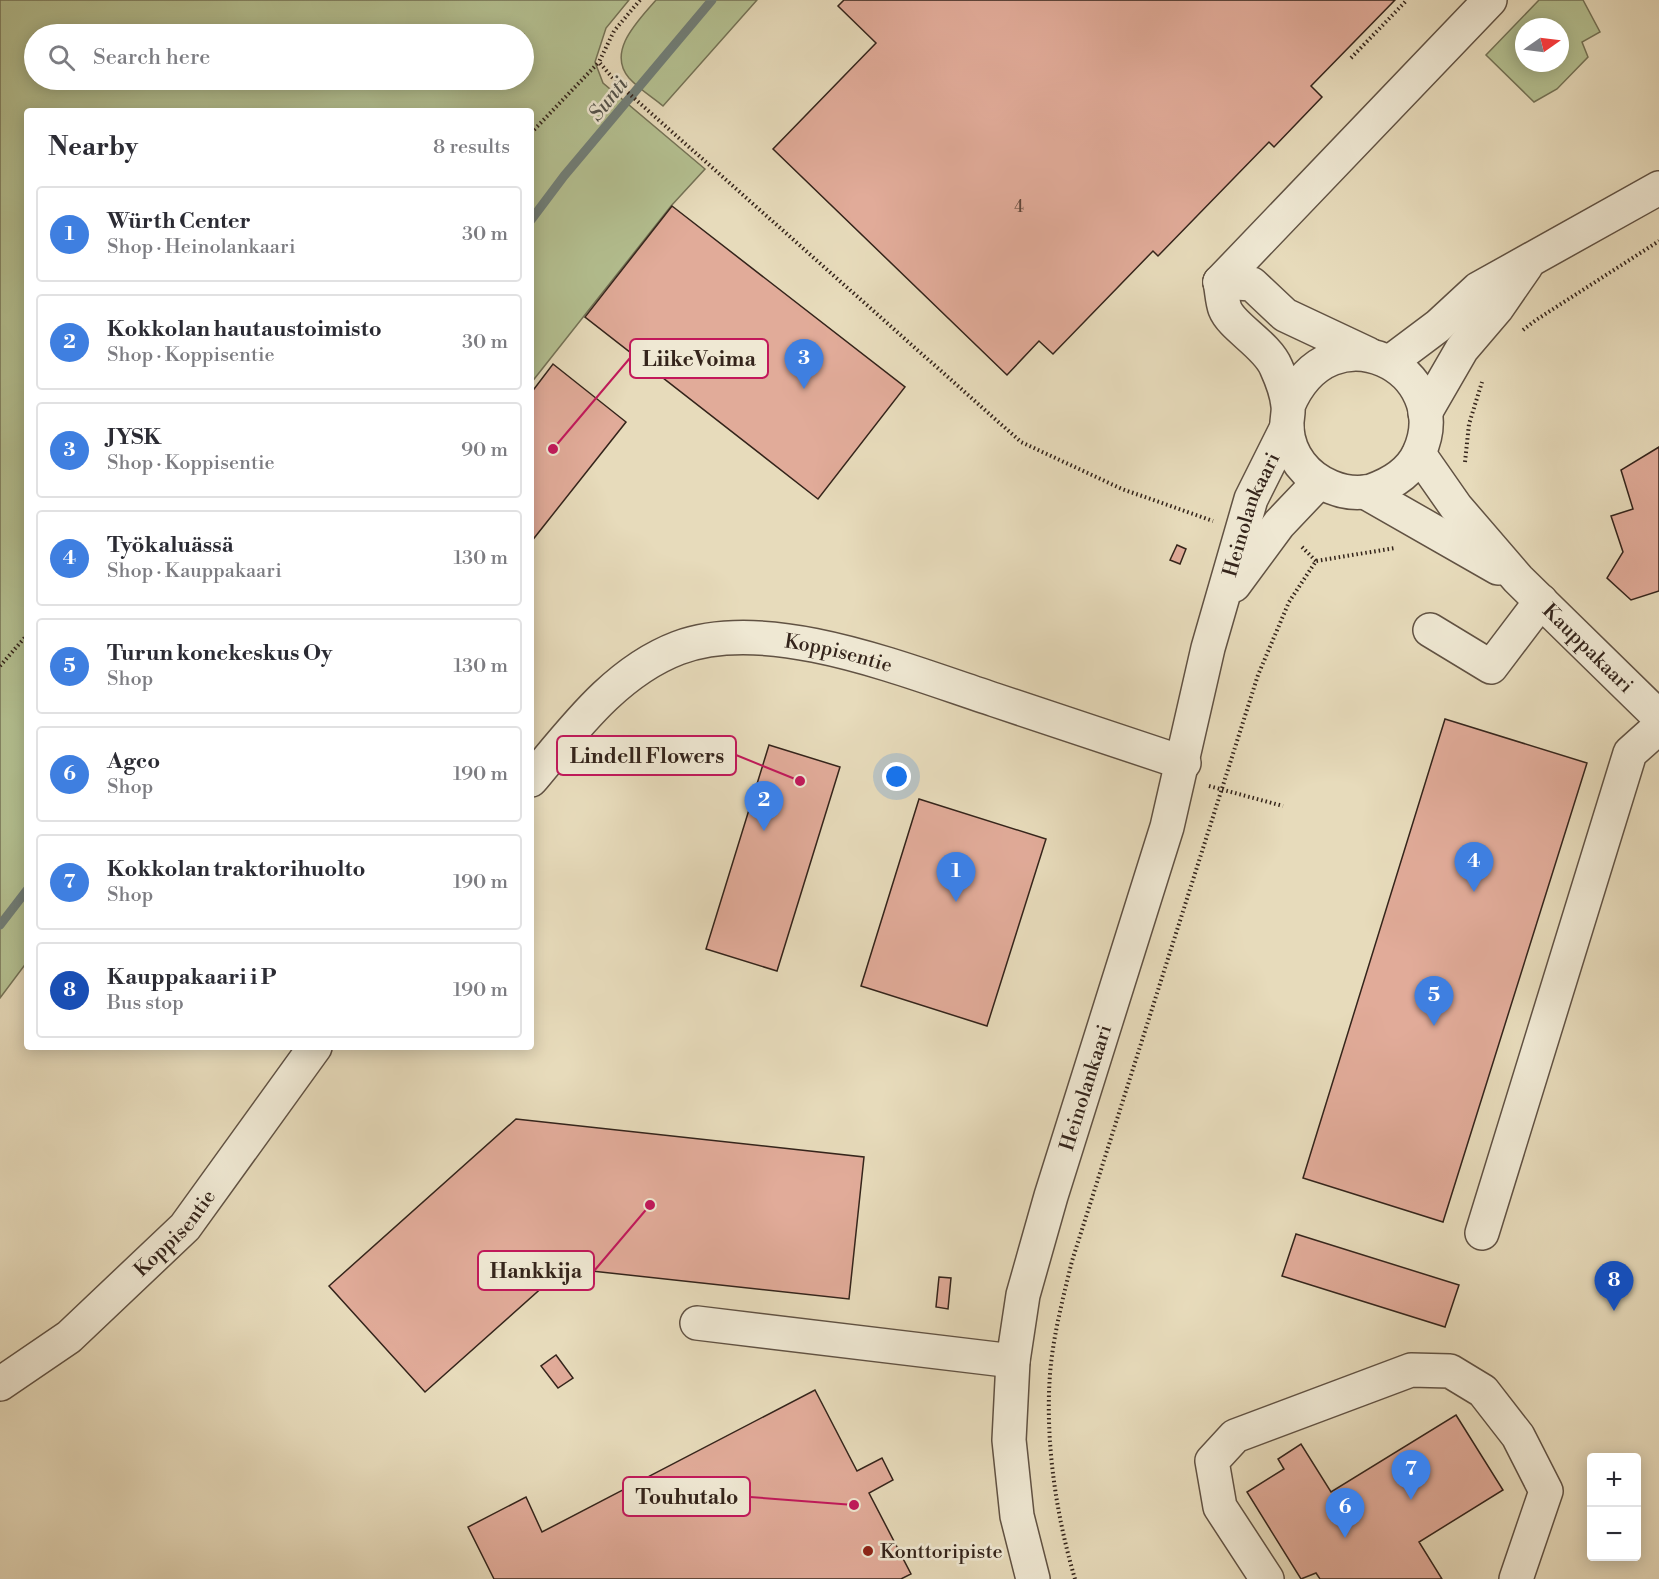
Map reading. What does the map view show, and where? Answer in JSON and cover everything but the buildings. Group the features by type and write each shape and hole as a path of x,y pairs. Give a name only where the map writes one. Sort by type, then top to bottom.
{"street":[{"path":"1220,282 1490,0"},
{"path":"1287,417 1296,387 1310,371 1328,359 1348,354 1380,358 1438,326 1478,289 1659,188"},
{"path":"1425,413 1462,350 1497,308 1528,262"},
{"path":"1220,282 1252,284 1285,315 1380,358 1413,384 1425,413 1425,434 1419,454 1407,471 1388,485 1365,492 1341,491 1318,482 1301,466 1291,448 1287,417 1275,365 1225,311 1220,282"},
{"name":"Heinolankaari","path":"1033,1579 1017,1516 1010,1440 1013,1361 1023,1295 1048,1207 1167,827 1184,763 1220,603 1251,499 1287,417"},
{"name":"Kauppakaari","path":"1419,454 1456,507 1529,590 1659,717"},
{"name":"Heinolankaari","path":"1220,603 1279,524 1318,482"},
{"name":"Kauppakaari","path":"1365,492 1529,590"},
{"path":"1430,630 1491,667 1529,590"},
{"name":"Koppisentie","path":"534,776 592,707 635,671 678,648 728,637 768,638 842,653 1184,763"},
{"path":"1482,1233 1630,753 1659,727"},
{"name":"Koppisentie","path":"0,1384 69,1336 185,1227 313,1050"},
{"path":"698,1323 1013,1361"},
{"path":"1267,1579 1220,1507 1212,1461 1235,1436 1412,1370 1450,1371 1483,1390 1518,1436 1546,1491 1516,1579"}],"path":[{"path":"534,130 598,62 615,31 640,0"},
{"path":"1351,58 1407,0"},
{"path":"598,62 617,83 1021,442 1122,489 1213,521 1218,512"},
{"path":"1519,334 1536,320 1659,241"},
{"path":"1456,507 1470,489 1464,460 1469,424 1486,369 1462,350"},
{"path":"1075,1579 1066,1550 1049,1425 1050,1373 1060,1311 1072,1261 1258,675 1289,602 1316,561 1356,553 1416,546 1432,531"},
{"path":"0,666 24,638"},
{"path":"1220,790 1283,806"}],"green space":[{"path":"0,0 629,0 606,28 595,62 603,83 705,169 671,206 534,379 534,108 24,108 24,966 0,998"},
{"path":"656,0 757,0 663,106 629,78 623,68 621,57 623,47 634,26"},
{"path":"1539,0 1583,0 1600,32 1582,42 1588,57 1557,89 1534,102 1486,55 1515,25 1515,72 1569,72 1569,18 1522,18"}],"waterway":[{"name":"Sunti","path":"534,216 564,176 712,0"},
{"name":"Sunti","path":"0,925 24,894"}],"place":[{"name":"JYSK","path":"804,389"},
{"name":"LiikeVoima","path":"553,449"},
{"name":"Lindell Flowers","path":"800,781"},
{"name":"Kokkolan hautaustoimisto","path":"764,831"},
{"name":"Työkaluässä","path":"1474,892"},
{"name":"Würth Center","path":"956,902"},
{"name":"Turun konekeskus Oy","path":"1434,1026"},
{"name":"Hankkija","path":"650,1205"},
{"name":"Kauppakaari i P","path":"1614,1311"},
{"name":"Kokkolan traktorihuolto","path":"1411,1500"},
{"name":"Touhutalo","path":"854,1505"},
{"name":"Agco","path":"1345,1538"},
{"name":"Konttoripiste","path":"868,1551"}]}
